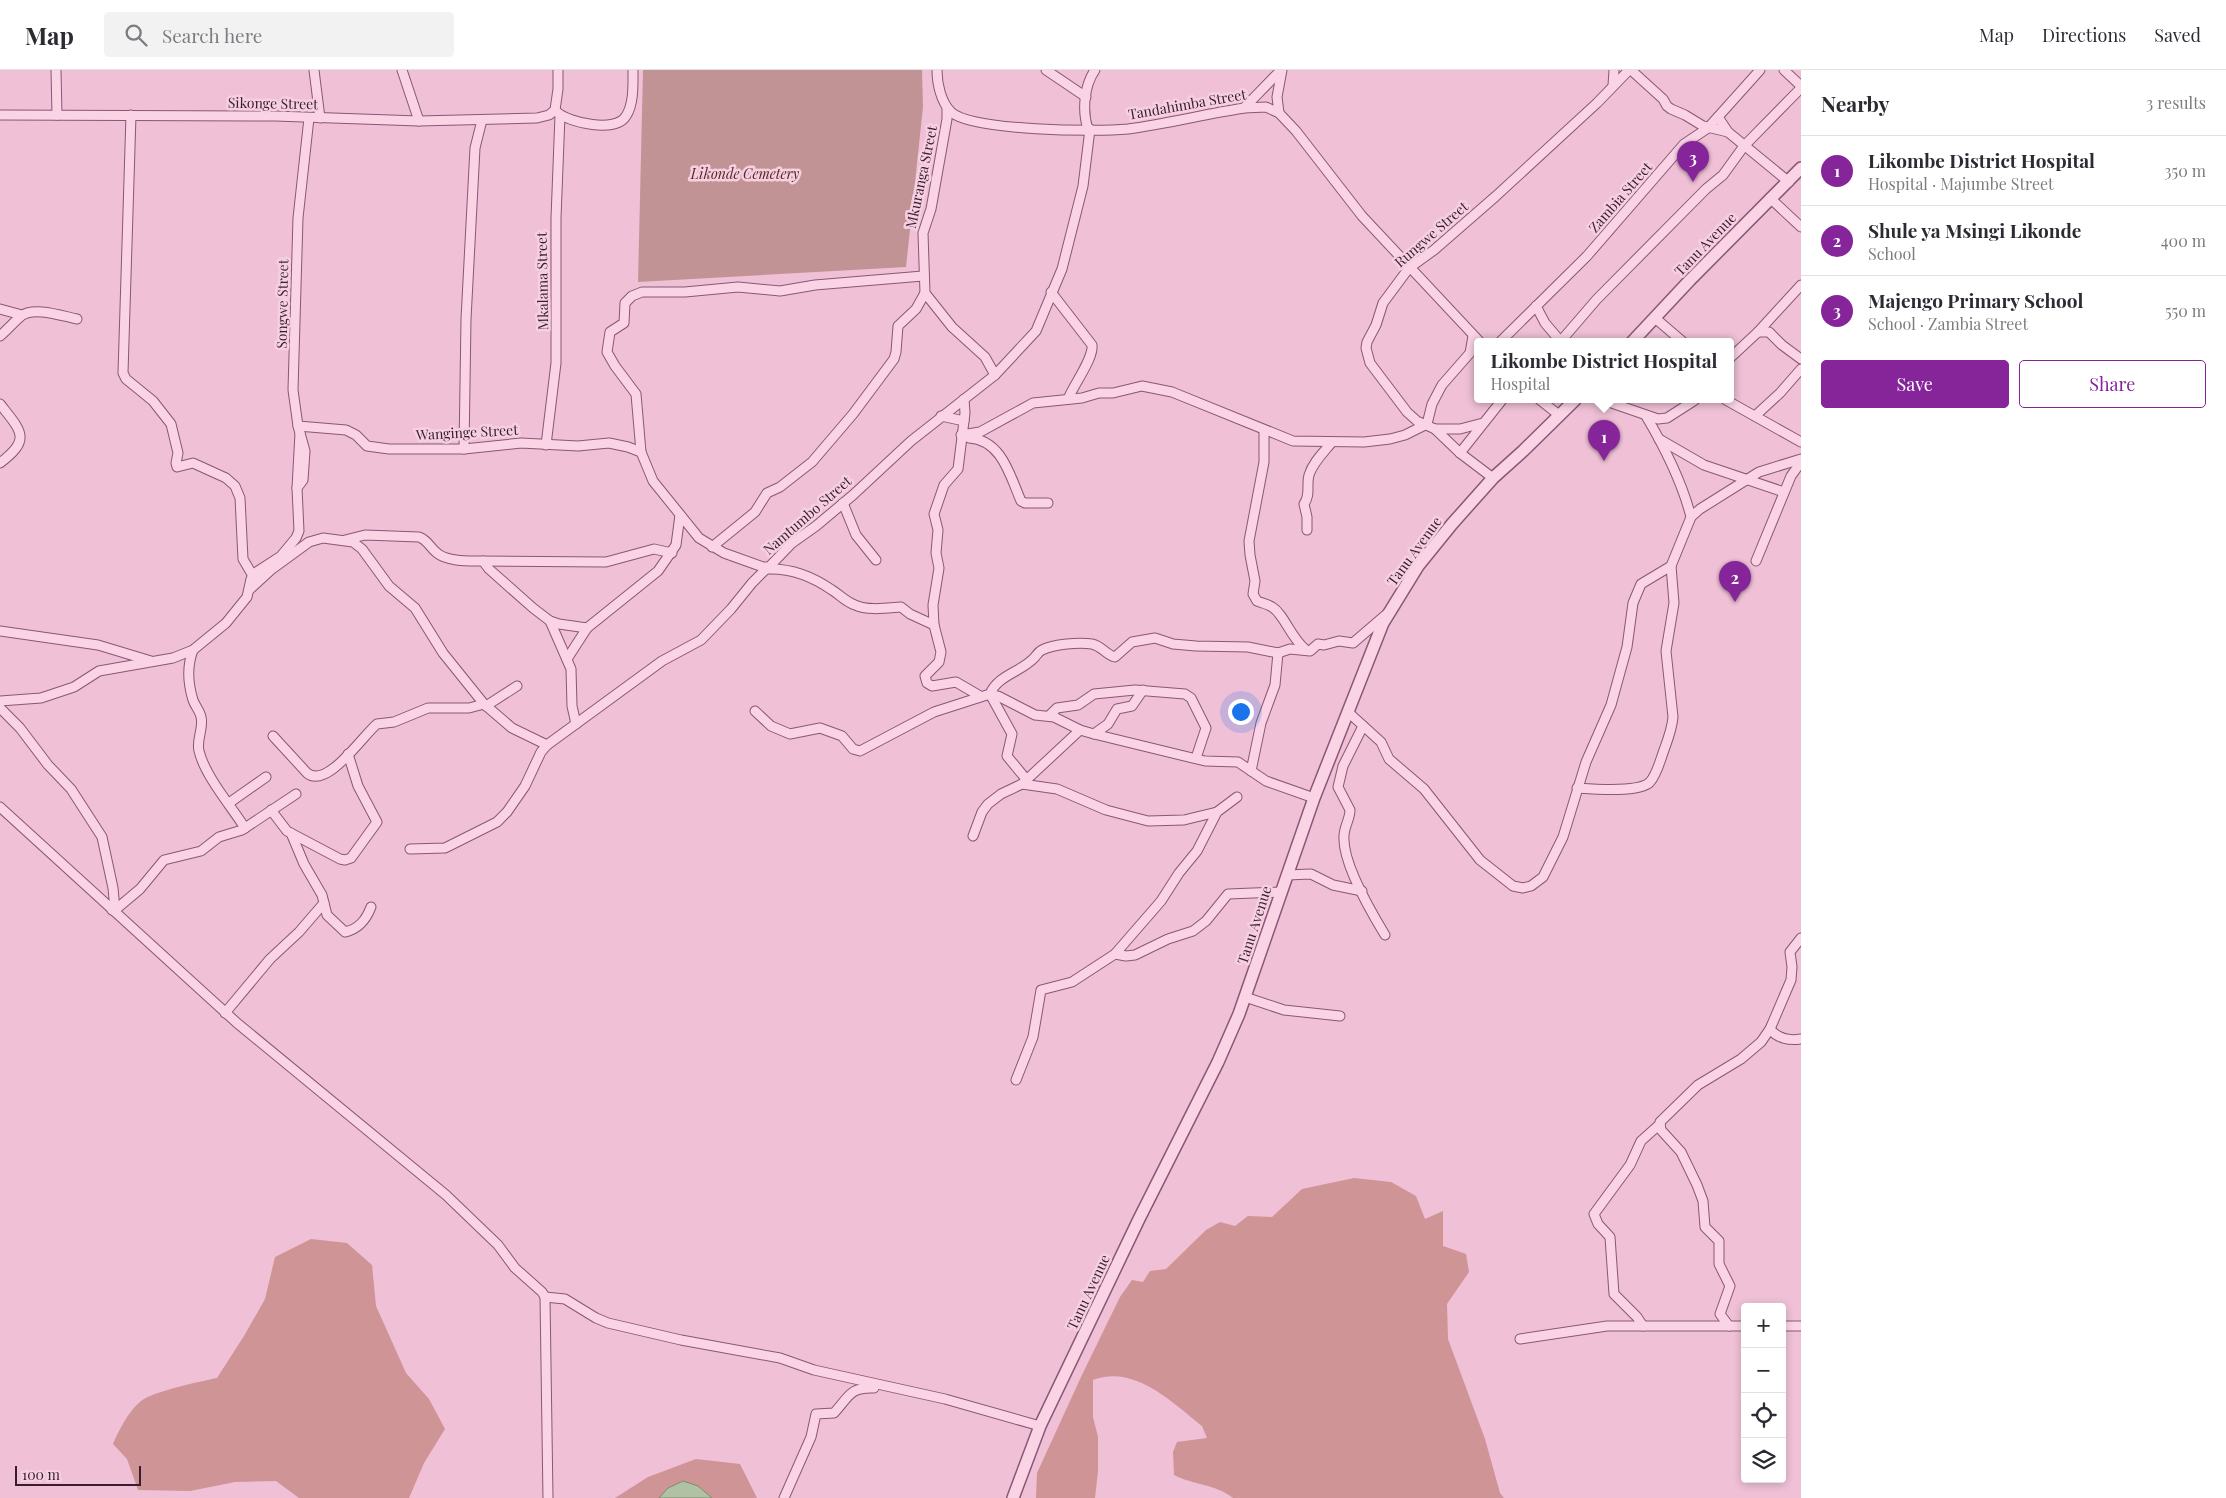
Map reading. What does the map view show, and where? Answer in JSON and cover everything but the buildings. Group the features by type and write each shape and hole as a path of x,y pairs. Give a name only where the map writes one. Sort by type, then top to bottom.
{"street":[{"path":"56,70 57,115"},
{"path":"314,70 320,118"},
{"path":"402,70 418,121"},
{"name":"Mkalama Street","path":"546,446 556,363 558,70"},
{"path":"558,113 583,123 609,124 622,120 627,115 630,106 633,70"},
{"path":"937,70 940,92 948,108"},
{"path":"1046,70 1086,96"},
{"name":"Namtumbo Street","path":"923,276 814,285 780,291 738,287 685,292 642,292 632,296 626,303 624,323 609,334 607,352 636,394 641,452 653,481 699,538 712,547 736,558 767,568 792,543 843,503 941,416 995,374 1036,332 1041,324 1051,292 1062,269 1078,211 1083,186 1089,129 1084,113 1086,96 1088,85 1095,70"},
{"path":"1244,108 1282,70"},
{"path":"1282,70 1278,98 1279,113 1296,131 1362,216 1476,338"},
{"path":"1613,86 1614,70"},
{"path":"1630,70 1663,99 1667,106 1708,128 1728,132"},
{"name":"Rungwe Street","path":"1493,478 1460,453 1431,426 1411,416 1397,401 1370,363 1366,348 1383,303 1409,268 1434,250 1496,196 1630,70"},
{"name":"Zambia Street","path":"1504,338 1587,256 1684,144 1708,128 1760,70"},
{"path":"1563,338 1597,299 1706,189 1723,175 1744,146 1801,87 1784,70"},
{"name":"Tandahimba Street","path":"948,108 957,116 974,122 1010,126 1089,129 1128,129 1244,108 1266,107 1279,113"},
{"name":"Mkuranga Street","path":"925,293 923,233 931,209 948,108"},
{"name":"Sikonge Street","path":"0,115 131,115 418,121 482,120 545,116 558,113"},
{"path":"0,701 41,698 65,691 99,671 173,658 193,650 226,623 243,604 253,576 243,559 240,498 235,486 226,478 193,463 177,467 178,453 171,424 153,402 126,379 123,373 131,115"},
{"path":"1718,117 1728,132 1789,182"},
{"name":"Songwe Street","path":"253,576 263,566 281,556 296,538 300,522 297,508 297,488 303,480 305,458 293,390 298,218 309,118"},
{"path":"464,449 466,318 476,148 482,120"},
{"name":"Tanu Avenue","path":"1636,338 1801,168"},
{"path":"1770,198 1801,227"},
{"path":"1734,354 1758,332 1801,285"},
{"path":"1051,292 1092,345 1092,356 1074,384 1068,399"},
{"path":"712,547 755,512 766,493 780,487 812,462 853,414 891,363 896,352 898,326 916,309 925,293 952,327 985,357 995,374"},
{"path":"1536,306 1549,329 1557,338"},
{"path":"0,309 22,315"},
{"path":"0,336 22,315 29,312 43,312 77,319"},
{"path":"1655,318 1678,338"},
{"path":"1769,320 1769,332"},
{"path":"1758,332 1769,332 1782,345 1801,359"},
{"path":"1431,426 1432,404 1442,385 1474,352"},
{"path":"1755,416 1776,398 1801,369"},
{"path":"961,437 980,432 1033,403 1099,393 1113,393 1137,387 1172,392 1293,441 1332,442 1390,439 1431,426 1460,429 1483,424"},
{"path":"964,399 964,421 958,469 944,484 934,514 939,534 936,553 939,568 933,605 934,625 941,652 938,662 925,676 927,683 932,686 956,682 980,696"},
{"path":"1460,453 1500,403"},
{"path":"1544,403 1559,415"},
{"name":"Tanu Avenue","path":"1013,1498 1040,1426 1139,1219 1218,1062 1245,997 1314,798 1383,623 1424,558 1493,478 1572,403"},
{"path":"1611,403 1658,419 1667,418 1690,403"},
{"path":"1731,403 1801,442"},
{"path":"0,404 21,436 18,449 0,463"},
{"path":"941,416 964,421"},
{"path":"1646,416 1660,439 1684,493 1691,517"},
{"name":"Wanginge Street","path":"299,430 346,430 356,435 367,446 372,447 464,449 521,444 578,446 609,444 628,447 641,452"},
{"path":"1264,430 1264,462 1249,541 1255,580 1253,594 1256,601 1272,607 1278,612 1289,632 1305,649"},
{"path":"961,437 978,439 994,449 1009,470 1021,501 1025,504 1048,503"},
{"path":"1660,439 1704,465 1784,492"},
{"path":"1307,530 1304,504 1309,497 1309,474 1315,463 1332,442"},
{"path":"1577,788 1602,790 1644,786 1652,780 1658,767 1672,726 1673,717 1666,651 1674,603 1671,566 1691,517 1747,478 1766,468 1801,460"},
{"path":"1756,561 1791,476 1801,460"},
{"path":"843,503 856,535 876,560"},
{"path":"567,658 588,628 658,571 676,546 680,514"},
{"path":"344,540 365,535 419,537 425,539 441,555 465,560 483,561 606,562 654,549 672,553"},
{"path":"249,590 272,569 309,542 323,538 353,542 362,549 389,586 415,608 443,652 485,705 512,728 547,744"},
{"path":"483,561 489,569 550,621 588,628"},
{"path":"1348,712 1381,742 1388,759 1424,789 1480,860 1507,883 1518,888 1524,888 1537,882 1550,867 1563,837 1586,762 1611,704 1627,647 1630,617 1636,591 1641,584 1671,566"},
{"path":"410,848 445,848 481,832 497,822 508,812 525,786 541,752 547,744 662,661 701,640 731,610 752,582 767,568 800,572 832,590 853,605 877,608 901,607 910,614 916,615 934,625"},
{"path":"990,694 996,684 1035,658 1040,651 1053,647 1091,644 1104,649 1113,657 1132,642 1155,638 1172,644 1248,647 1278,653 1286,649 1305,649 1311,651 1318,644 1324,645 1339,641 1353,643 1390,612"},
{"path":"550,621 571,669 572,706 576,724"},
{"path":"0,631 98,646 154,662"},
{"path":"193,650 190,659 189,679 193,701 202,718 198,746 199,754 213,780 246,828"},
{"path":"1251,771 1261,723 1275,685 1278,653"},
{"path":"273,736 310,776 325,774 366,737 373,727 381,722 394,722 428,708 469,708 485,705 517,686"},
{"path":"1048,716 1057,708 1078,705 1094,694 1143,690 1181,693 1191,698 1206,728 1196,758"},
{"path":"1094,734 1108,724 1117,710 1132,706 1143,690"},
{"path":"990,694 1012,734 1007,756 1024,781 1057,789 1106,810 1148,821 1184,820 1217,812"},
{"path":"755,711 765,721 782,731 794,734 820,728 842,736 854,749 860,751 934,712 990,694 1035,715 1048,716 1094,734 1209,761 1238,762 1266,781 1314,798"},
{"path":"0,708 20,728 48,765 71,789 102,837 106,845 113,910"},
{"path":"1363,726 1343,766 1338,787 1350,810 1344,836 1345,851 1362,892 1386,935"},
{"path":"972,836 982,812 988,804 1024,781 1080,730"},
{"path":"271,810 291,833 344,860 351,858 377,824 377,821 358,786 348,754"},
{"path":"229,803 266,777"},
{"path":"113,910 140,889 164,860 201,851 222,835 238,832 246,828 296,794"},
{"path":"1016,1080 1032,1037 1041,990 1072,982 1116,954 1161,901 1178,873 1197,850 1217,812 1237,797"},
{"path":"0,807 226,1013 446,1195 498,1245 515,1268 542,1292 545,1297 548,1498"},
{"path":"291,833 304,864 322,895 327,915 345,932 355,929 362,924 371,907"},
{"path":"1287,875 1311,874 1333,885 1362,892"},
{"path":"1116,954 1123,956 1135,955 1168,939 1193,930 1206,921 1228,894 1281,892"},
{"path":"226,1013 272,956 299,932 324,904"},
{"path":"1729,1326 1720,1314 1730,1286 1720,1264 1718,1241 1705,1227 1703,1201 1698,1184 1681,1152 1661,1130 1660,1124 1662,1118 1698,1085 1751,1052 1770,1028 1791,980 1790,952 1801,938"},
{"path":"1245,997 1284,1010 1340,1016"},
{"path":"1770,1028 1778,1036 1786,1039 1801,1039"},
{"path":"1643,1326 1613,1292 1610,1237 1598,1224 1594,1214 1630,1165 1641,1141 1660,1124"},
{"path":"545,1297 565,1299 608,1323 681,1340 780,1358 814,1370 969,1405 1040,1426"},
{"path":"1520,1339 1608,1326 1741,1326"},
{"path":"1786,1326 1801,1326"},
{"path":"784,1498 811,1437 816,1414 834,1413 850,1393 857,1389 887,1386"}],"shaded area":[{"path":"1354,1178 1391,1182 1416,1196 1425,1219 1443,1211 1443,1246 1466,1254 1469,1272 1447,1304 1448,1339 1485,1439 1500,1493 1504,1498 1233,1498 1212,1487 1174,1475 1173,1452 1177,1442 1207,1438 1202,1426 1152,1388 1138,1381 1108,1376 1093,1380 1093,1417 1098,1437 1098,1471 1095,1498 1036,1498 1037,1473 1120,1297 1132,1280 1143,1282 1150,1271 1166,1269 1206,1230 1220,1222 1235,1226 1248,1216 1272,1217 1302,1189"},
{"path":"311,1239 347,1243 372,1265 376,1306 406,1373 429,1399 445,1429 424,1463 409,1498 299,1498 276,1481 235,1482 190,1491 138,1490 127,1459 113,1444 130,1414 144,1399 159,1392 217,1378 265,1299 275,1257"},
{"path":"696,1459 740,1464 757,1498 615,1498 648,1477"},
{"path":"683,1481 698,1486 712,1498 659,1498 668,1488"}],"green space":[{"name":"Likonde Cemetery","path":"643,70 922,70 923,107 906,267 638,282"}],"place":[{"name":"Majengo Primary School","path":"1693,182"},
{"name":"Likombe District Hospital","path":"1604,461"},
{"name":"Shule ya Msingi Likonde","path":"1735,602"}]}
